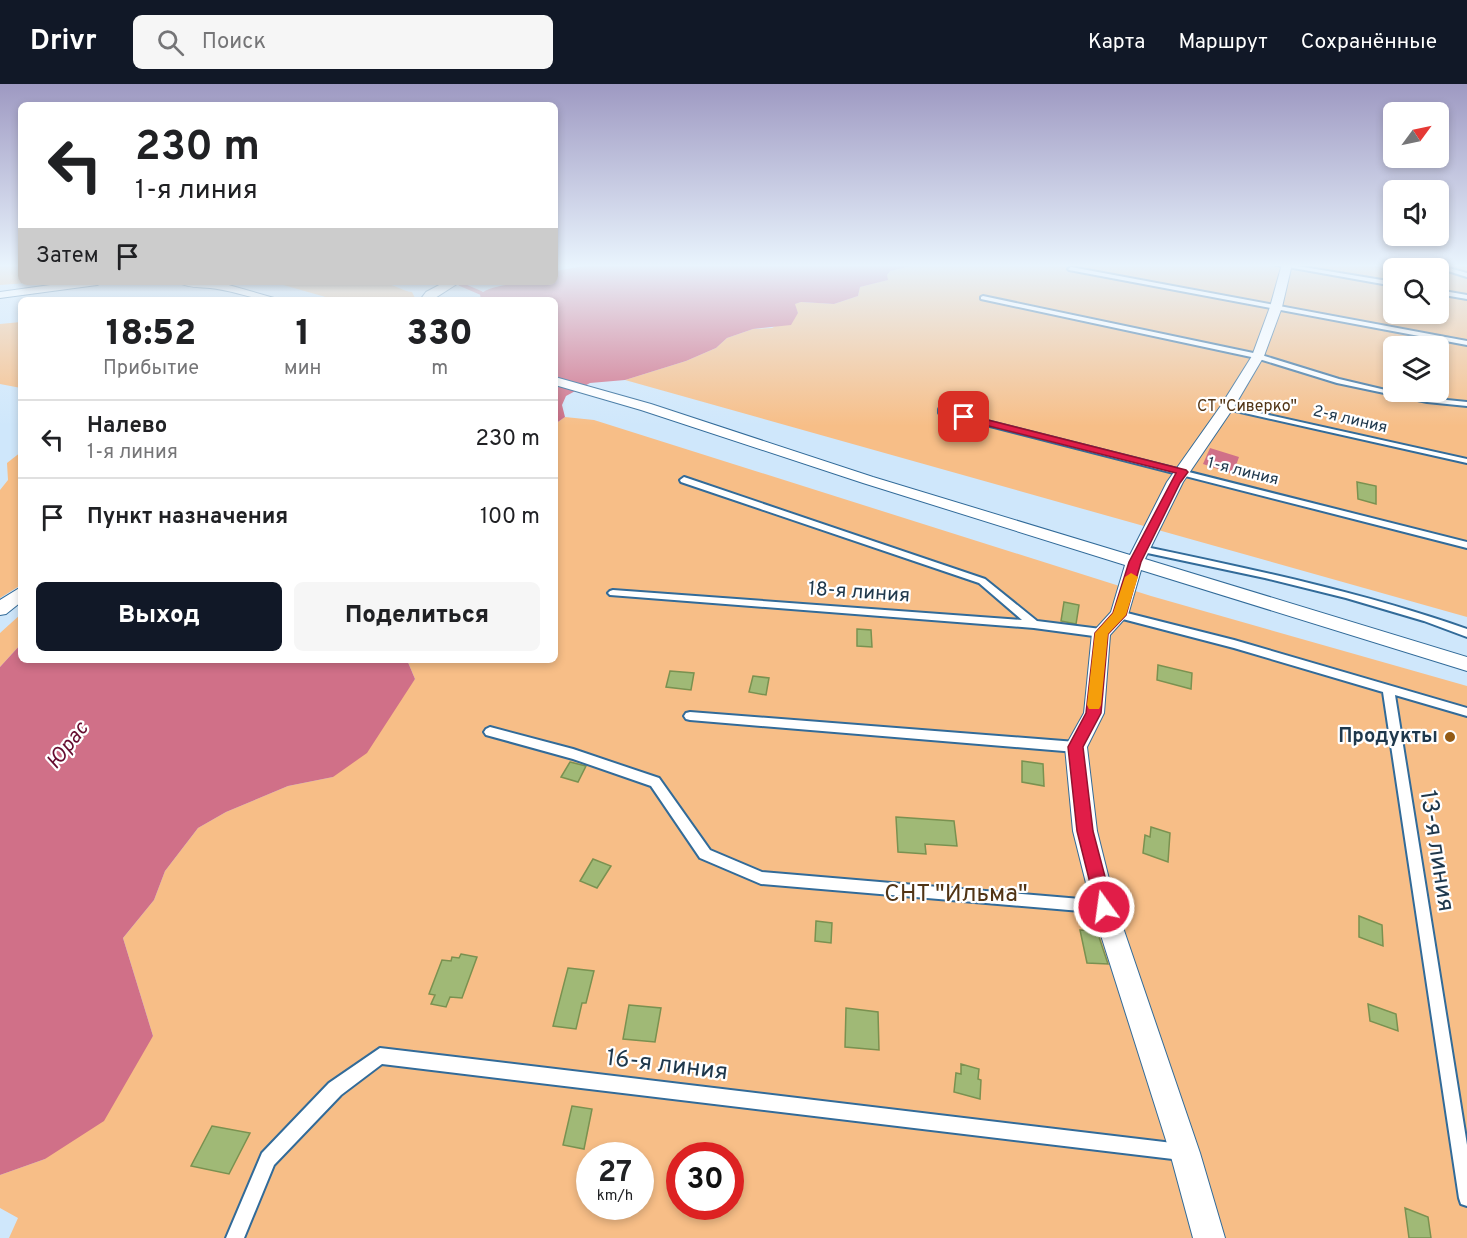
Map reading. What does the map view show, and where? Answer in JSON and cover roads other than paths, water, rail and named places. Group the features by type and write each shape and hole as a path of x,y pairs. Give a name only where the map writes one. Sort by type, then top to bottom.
{"street":[{"path":"1209,1238 1185,1152 1104,907 1085,831 1076,747 1094,713 1101,633 1119,615 1138,556 1175,482 1227,407 1258,356 1272,318"},
{"path":"558,382 644,407 868,480 1138,556 1467,664"},
{"path":"0,609 18,595"}],"lane":[{"path":"1077,318 1258,356 1337,381 1427,400 1467,404"},
{"path":"1334,318 1467,343"},
{"name":"2-я линия","path":"1227,407 1467,461"},
{"name":"1-я линия","path":"942,411 1467,544"},
{"path":"684,480 982,581 1034,624"},
{"path":"1138,556 1290,580 1413,613 1467,633"},
{"name":"18-я линия","path":"613,593 1034,624 1101,633"},
{"path":"1119,615 1234,644 1467,712"},
{"name":"13-я линия","path":"1388,688 1467,1198"},
{"path":"690,717 1076,747"},
{"path":"490,732 573,754 655,783 705,854 761,878 1104,907"},
{"name":"16-я линия","path":"235,1238 268,1159 335,1089 380,1056 1185,1152"}],"water":[{"path":"558,318 795,318 791,325 753,329 727,338 716,348 686,361 625,380 590,383 566,396 562,405 565,417 558,422"},
{"path":"1210,448 1239,457 1233,474 1203,464"},
{"name":"Юрас","path":"18,647 18,663 408,663 415,679 367,753 333,777 288,786 226,812 198,828 165,871 154,900 123,938 153,1036 104,1121 45,1159 0,1175 0,667"}],"place":[{"name":"Продукты","path":"1450,737"}],"park label":[{"name":"СТ \"Сиверко\"","path":"1247,407"},
{"name":"СНТ \"Ильма\"","path":"956,895"}]}
